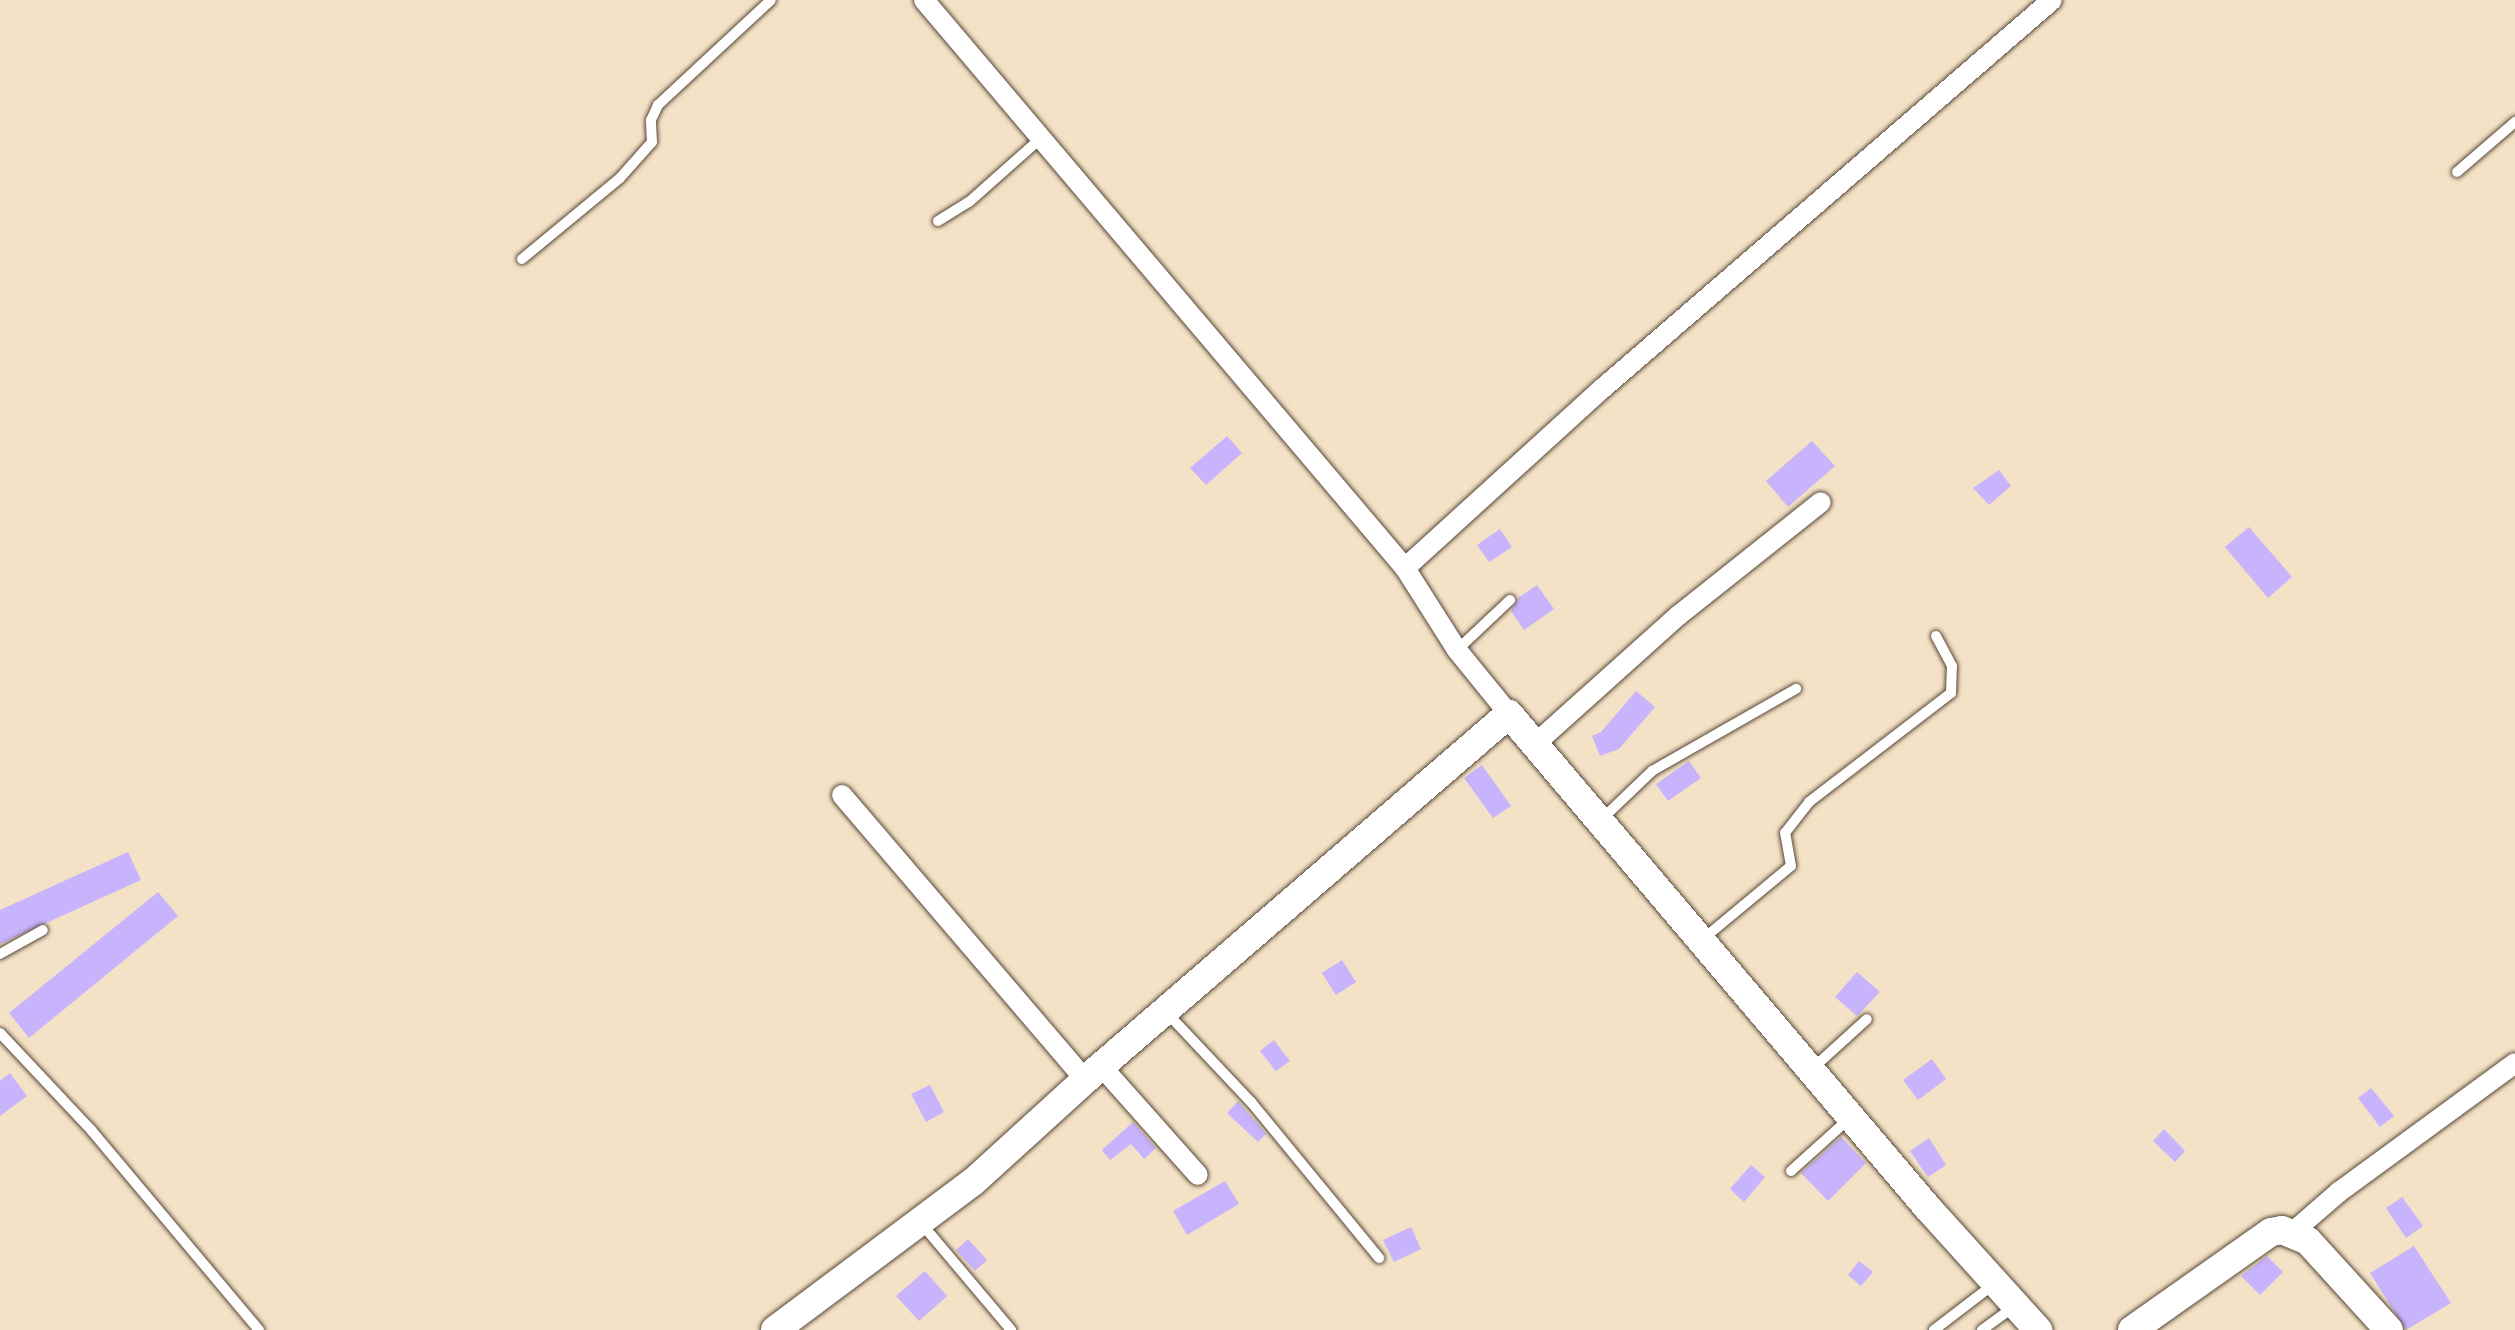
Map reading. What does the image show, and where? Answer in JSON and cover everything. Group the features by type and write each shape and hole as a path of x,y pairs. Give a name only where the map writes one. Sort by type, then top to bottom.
{"street":[{"path":"924,0 1405,568 1457,650 1508,714 1703,939 1810,1070 2038,1330"},
{"path":"1405,568 1602,388 2052,0"},
{"path":"1535,744 1679,615 1821,502"},
{"path":"775,1330 973,1182 1093,1073 1168,1013 1508,714"},
{"path":"842,795 1093,1073 1198,1175"},
{"path":"2293,1232 2338,1192 2515,1063"},
{"path":"2132,1330 2270,1232 2293,1232 2308,1242 2388,1330"}],"lane":[{"path":"522,260 620,178 652,142 651,120 658,105 771,0"},
{"path":"2457,172 2515,122"},
{"path":"938,220 969,202 1042,138"},
{"path":"1457,650 1510,600"},
{"path":"1703,939 1791,866 1785,834 1809,802 1951,693 1952,666 1936,636"},
{"path":"1601,820 1652,771 1796,689"},
{"path":"0,954 43,930"},
{"path":"1168,1013 1251,1102 1378,1258"},
{"path":"1810,1070 1867,1019"},
{"path":"0,1033 92,1132 259,1330"},
{"path":"1791,1171 1852,1116"},
{"path":"920,1223 1011,1330"},
{"path":"1934,1330 1995,1283"},
{"path":"1982,1330 2015,1306"}],"building":[{"path":"1227,436 1242,453 1206,485 1190,468"},
{"path":"1812,441 1835,466 1788,507 1766,481"},
{"path":"1999,470 2011,486 1989,505 1973,488"},
{"path":"2249,527 2292,577 2268,598 2225,547"},
{"path":"1500,529 1512,547 1489,562 1477,545"},
{"path":"1537,585 1554,609 1524,630 1511,611 1518,598"},
{"path":"1636,691 1655,707 1619,749 1600,756 1592,736 1601,732"},
{"path":"1689,761 1701,778 1668,801 1656,784"},
{"path":"1482,765 1511,806 1493,818 1464,778"},
{"path":"128,852 141,880 0,944 0,910"},
{"path":"158,892 178,916 29,1038 9,1013"},
{"path":"1342,960 1356,982 1336,995 1322,973"},
{"path":"1857,972 1880,992 1857,1016 1835,997"},
{"path":"1274,1040 1290,1061 1276,1071 1260,1051"},
{"path":"1932,1059 1946,1079 1918,1100 1903,1080"},
{"path":"10,1073 27,1096 0,1116 0,1081"},
{"path":"930,1085 944,1112 926,1122 911,1094"},
{"path":"2371,1088 2394,1116 2380,1127 2358,1098"},
{"path":"1238,1101 1266,1134 1258,1142 1227,1113"},
{"path":"1133,1122 1156,1148 1144,1159 1131,1144 1110,1160 1102,1150"},
{"path":"2164,1129 2185,1151 2175,1162 2153,1141"},
{"path":"1841,1137 1866,1163 1828,1201 1801,1173"},
{"path":"1929,1138 1946,1165 1928,1177 1910,1151"},
{"path":"1751,1165 1765,1177 1744,1202 1730,1189"},
{"path":"1225,1181 1239,1204 1187,1235 1173,1211"},
{"path":"2402,1197 2423,1226 2406,1238 2386,1208"},
{"path":"1411,1227 1421,1249 1394,1262 1383,1240"},
{"path":"968,1239 987,1260 975,1271 956,1250"},
{"path":"2414,1246 2451,1303 2406,1330 2370,1273"},
{"path":"2267,1256 2283,1272 2260,1295 2241,1276"},
{"path":"1859,1261 1873,1272 1861,1286 1848,1275"},
{"path":"925,1271 947,1296 919,1321 896,1296"}]}
